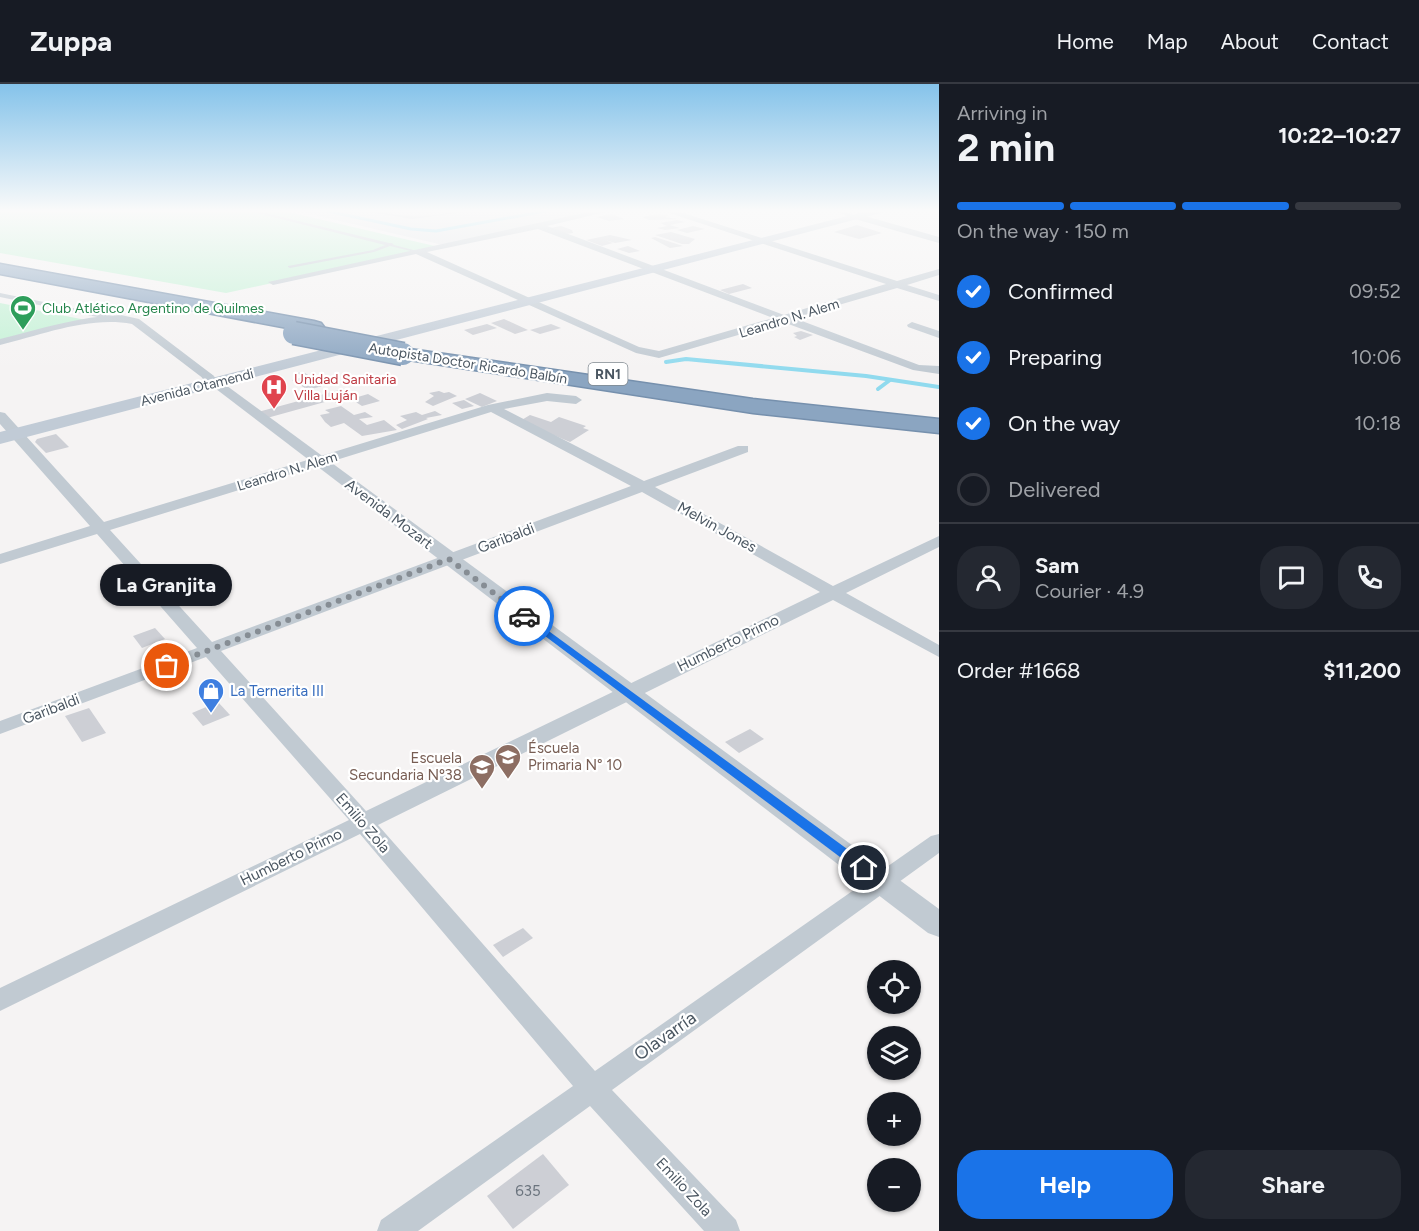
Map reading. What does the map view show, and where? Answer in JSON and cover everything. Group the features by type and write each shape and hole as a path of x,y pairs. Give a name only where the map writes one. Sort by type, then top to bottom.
{"highway":[{"name":"Autopista Doctor Ricardo Balbín","path":"0,268 314,327 412,350 939,414"},
{"name":"Autopista Doctor Ricardo Balbín","path":"0,278 294,333 753,406 939,426"},
{"path":"753,406 939,432"}],"main road":[{"name":"Avenida Otamendi","path":"5,428 212,379 662,265"}],"street":[{"path":"273,282 358,265"},
{"name":"Leandro N. Alem","path":"446,265 636,350 659,355 939,272"},
{"path":"639,265 918,368 939,370"},
{"path":"833,265 939,298"},
{"path":"0,342 112,318"},
{"name":"Avenida Mozart","path":"112,318 135,321 318,461 939,925"},
{"path":"912,325 939,335"},
{"name":"Leandro N. Alem","path":"0,559 492,408 547,397 576,400"},
{"name":"Melvin Jones","path":"492,408 642,486 939,652"},
{"name":"Emilio Zola","path":"5,428 100,529 363,822 592,1088 725,1231"},
{"name":"Garibaldi","path":"0,728 743,449"},
{"name":"Humberto Primo","path":"1,998 939,541"},
{"name":"Olavarría","path":"392,1231 939,842"}],"lane":[{"path":"291,267 304,265"},
{"path":"0,295 112,318"}],"green space":[{"path":"65,265 358,265 226,293"},
{"name":"Club Atlético Argentino de Quilmes","path":"0,303 91,321 0,340"}],"building":[{"path":"743,284 752,288 729,294 720,290"},
{"path":"504,319 528,330 515,334 491,323"},
{"path":"487,324 497,328 473,335 464,330"},
{"path":"551,324 561,328 540,334 530,330"},
{"path":"801,331 813,335 800,340 794,337 797,336 793,333"},
{"path":"303,372 326,385 308,390 292,380 303,377 297,373"},
{"path":"339,390 352,398 336,403 332,400 267,418 258,412"},
{"path":"439,391 457,396 433,406 425,402 434,396 429,393"},
{"path":"480,393 497,401 482,407 465,399"},
{"path":"368,394 380,401 362,406 351,399"},
{"path":"464,400 474,406 462,409 452,403"},
{"path":"341,406 354,415 365,412 373,417 359,419 367,425 384,420 397,430 362,436 344,423 331,427 320,415 330,413 325,410"},
{"path":"435,411 442,415 426,418 428,419 402,429 396,425 407,420 400,416 416,412 422,415"},
{"path":"530,415 551,422 559,417 586,426 583,428 589,430 570,442 520,421"},
{"path":"56,434 69,447 46,453 35,442 37,439"},
{"path":"155,628 165,639 142,648 133,636"},
{"name":"La Ternerita III","path":"218,702 230,715 203,726 192,713"},
{"path":"89,708 106,733 82,742 65,716"},
{"path":"750,729 764,739 739,753 725,742"},
{"path":"523,928 533,938 503,957 493,945"},
{"path":"543,1154 569,1185 513,1229 487,1196"}],"waterway":[{"path":"666,362 686,359 866,376 939,387"},
{"path":"878,389 890,380"}],"way so far":[{"path":"167,666 449,559 524,616"}],"place":[{"name":"Club Atlético Argentino de Quilmes","path":"23,331"},
{"name":"Unidad Sanitaria Villa Luján","path":"274,410"},
{"name":"La Granjita","path":"167,666"},
{"name":"La Ternerita III","path":"211,714"},
{"name":"Éscuela Primaria N° 10","path":"508,780"},
{"name":"Escuela Secundaria Nº38","path":"482,790"}],"route":[{"path":"524,616 864,868"}]}
